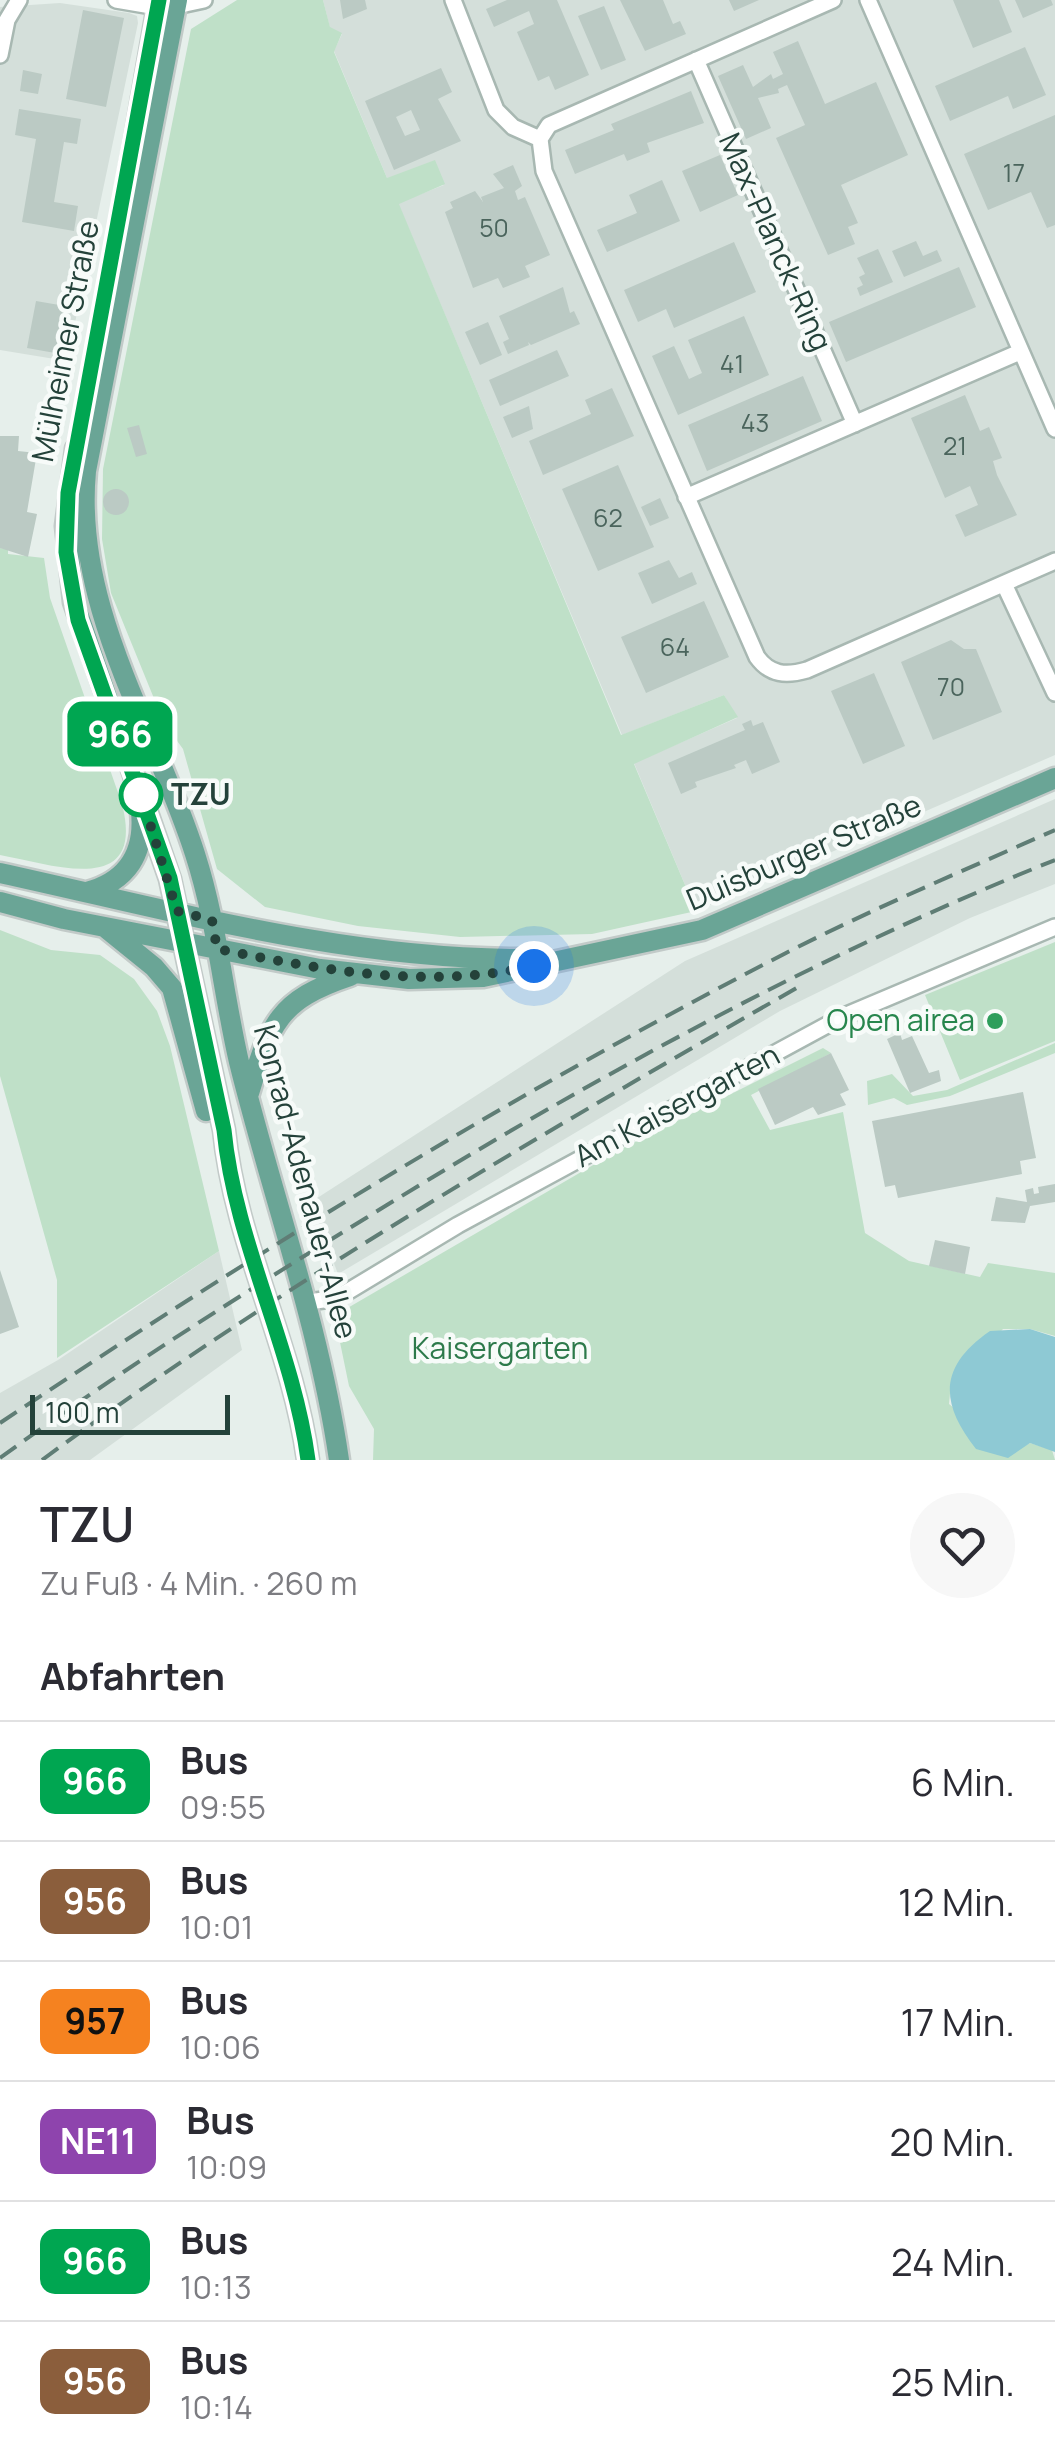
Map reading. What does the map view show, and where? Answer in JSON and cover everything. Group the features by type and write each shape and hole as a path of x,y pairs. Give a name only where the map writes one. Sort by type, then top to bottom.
{"main road":[{"name":"Mülheimer Straße","path":"167,3 80,427 66,526 78,620 138,785 177,911"},
{"name":"Mülheimer Straße","path":"167,3 88,458 84,511 97,598 188,832 212,920"},
{"name":"Duisburger Straße","path":"0,902 104,928 354,974 457,978 655,943 723,922 1055,778"},
{"path":"87,892 118,879 136,859 142,836 138,785"},
{"name":"Duisburger Straße","path":"0,874 363,950 493,960 569,959"},
{"name":"Konrad-Adenauer-Allee","path":"177,911 224,1130 228,1169 286,1356 308,1460"},
{"name":"Konrad-Adenauer-Allee","path":"212,920 249,1094 309,1302 339,1460"},
{"path":"104,928 154,966 172,988 211,1131 228,1169"},
{"path":"249,1094 266,1038 281,1014 313,988 354,974"}],"street":[{"path":"116,0 204,0"},
{"path":"454,0 496,110 513,127 540,139"},
{"path":"540,139 560,120 833,0"},
{"path":"868,0 1055,430"},
{"path":"0,55 6,20 16,1"},
{"name":"Max-Planck-Ring","path":"696,60 855,424"},
{"path":"540,139 546,174 757,657 778,673 811,668 1055,562"},
{"path":"686,497 1020,352"},
{"path":"1004,584 1055,693"},
{"name":"Am Kaisergarten","path":"309,1302 338,1298 458,1225 842,1017 1055,927"}],"shaded area":[{"path":"323,0 1055,0 1055,755 696,911 634,763 737,718 724,695 622,735 398,203 444,185 387,178 334,51 342,34 330,28"},
{"path":"60,3 129,13 137,16 138,23 67,361 0,350 0,7"},
{"path":"1055,799 1055,884 970,918 780,1011 338,1274 311,1202 685,961"},
{"path":"219,1251 242,1350 90,1460 0,1460 0,1393 58,1360"}],"green space":[{"path":"237,0 323,0 330,27 342,33 334,52 387,178 435,160 445,184 399,204 621,735 724,695 738,717 634,764 696,911 592,934 460,937 358,926 265,907 217,869 183,749 164,723 111,593 102,539 103,469 191,29"},
{"path":"0,548 8,549 8,554 44,558 50,598 122,804 126,834 121,853 108,864 69,868 0,855"},
{"path":"0,930 51,950 100,955 134,979 157,1011 170,1046 219,1251 57,1358 57,1280 0,1076"},
{"name":"Open airea","path":"1055,942 1055,1041 960,1080 925,995"},
{"path":"1055,1043 1055,1053 950,1096 907,1105 894,1098 868,1105 867,1081 892,1074 913,1096 947,1090"},
{"name":"Kaisergarten","path":"823,1048 831,1053 751,1095 770,1130 843,1112 865,1233 909,1261 980,1277 988,1263 1055,1273 1055,1336 1030,1329 1003,1329 951,1383 949,1404 1011,1453 1030,1443 1052,1450 1055,1460 373,1460 374,1429 349,1386 335,1318 339,1313 619,1150"}],"water":[{"path":"1030,1329 1055,1337 1055,1452 1030,1443 1008,1458 976,1449 951,1401 953,1372 961,1358 990,1331"}],"building":[{"path":"340,0 365,0 367,9 343,19"},
{"path":"507,0 557,0 589,75 555,90 549,76 538,81 517,32 534,24 529,11 494,27 486,9"},
{"path":"620,0 663,0 673,24 680,21 686,34 645,51"},
{"path":"729,0 759,0 734,11"},
{"path":"953,0 999,0 1012,32 973,48"},
{"path":"1015,0 1051,0 1053,5 1023,18"},
{"path":"604,6 626,60 601,70 578,16"},
{"path":"83,10 124,18 106,107 66,99"},
{"path":"798,41 825,104 876,82 908,155 841,185 858,223 848,227 855,244 828,255 776,138 805,125 787,85 778,89 779,93 758,98 771,128 746,139 718,76 743,65 753,87 771,74 773,79 783,74 773,52"},
{"path":"1025,47 1046,95 1013,109 1008,96 950,121 935,86"},
{"path":"441,68 452,92 438,99 461,141 394,170 365,101","holes":["411,110 420,130 405,136 396,117"]},
{"path":"23,70 42,74 38,94 20,91"},
{"path":"691,91 704,123 647,143 650,152 627,161 624,154 575,174 565,150 614,130 611,124"},
{"path":"19,109 81,119 77,144 64,142 54,202 78,206 74,231 22,222 36,139 15,135"},
{"path":"1055,115 1055,225 1047,228 1031,192 988,210 964,154"},
{"path":"720,155 738,195 700,212 682,171"},
{"path":"513,165 522,186 515,191 518,200 525,197 550,255 525,266 530,277 503,288 498,278 473,288 445,212 453,208 450,202 475,191 483,202 481,197 504,188 493,174"},
{"path":"662,180 680,221 607,252 597,230 637,213 629,195"},
{"path":"916,241 923,256 937,250 942,261 904,277 892,251"},
{"path":"734,242 756,292 674,328 666,309 638,322 624,290"},
{"path":"878,249 893,282 860,296 857,288 863,285 859,277 865,274 857,258"},
{"path":"959,267 976,307 846,362 829,322"},
{"path":"563,287 570,313 574,311 580,324 531,345 528,342 529,345 508,354 503,342 509,339 499,316"},
{"path":"36,301 65,306 55,353 27,348"},
{"path":"744,316 769,375 678,415 652,356 674,346 689,379 702,373 688,340"},
{"path":"488,322 502,355 480,365 465,332"},
{"path":"557,350 569,376 500,406 489,380"},
{"path":"803,376 822,421 707,471 688,425"},
{"path":"612,388 634,436 543,475 529,441 591,414 585,400"},
{"path":"965,395 980,431 989,427 1002,458 993,461 997,475 1017,515 965,537 955,515 978,505 970,486 945,498 911,418"},
{"path":"529,406 533,429 512,438 503,417"},
{"path":"139,425 147,454 136,457 127,428"},
{"path":"0,436 19,436 18,451 37,453 27,512 37,514 28,557 0,548"},
{"path":"618,465 654,547 598,571 562,489"},
{"path":"116,489 125,493 129,502 125,511 116,515 107,511 103,502 107,493"},
{"path":"660,498 669,518 650,526 641,507"},
{"path":"669,560 679,578 692,572 697,584 652,604 638,573"},
{"path":"704,601 729,657 646,693 621,637"},
{"path":"951,640 964,649 976,649 1002,712 933,740 901,662"},
{"path":"874,673 905,746 863,764 831,691"},
{"path":"751,720 753,726 763,722 780,762 752,774 746,760 734,765 736,768 695,782 697,787 681,794 668,763 745,730 742,724"},
{"path":"900,1033 902,1040 912,1036 929,1073 939,1070 941,1081 910,1093 887,1039"},
{"path":"831,1053 849,1090 840,1094 846,1105 818,1115 813,1107 775,1125 758,1089"},
{"path":"1023,1092 1036,1158 1020,1161 1022,1174 898,1198 895,1185 885,1187 872,1121"},
{"path":"1055,1184 1055,1202 1030,1206 1025,1223 991,1221 996,1197 1027,1202 1025,1190 1033,1188 1034,1194 1039,1193 1038,1187"},
{"path":"935,1240 970,1247 965,1274 929,1266"},
{"path":"0,1270 19,1327 0,1334"}],"railway":[{"path":"0,1423 289,1237 585,1061 819,936 1055,830"},
{"path":"0,1458 227,1305 449,1167 617,1070 876,938 1055,860"},
{"path":"42,1460 225,1332 319,1272 800,986"}],"bus line":[{"name":"966","path":"159,0 68,493 66,552 83,638 170,878 224,1130 228,1169 286,1356 308,1460"}],"place":[{"name":"TZU","path":"141,795"},
{"name":"Open airea","path":"995,1021"}],"route":[{"path":"141,795 138,785 170,878 177,911 212,920 217,949 354,974 428,980 500,974 534,966"}]}
